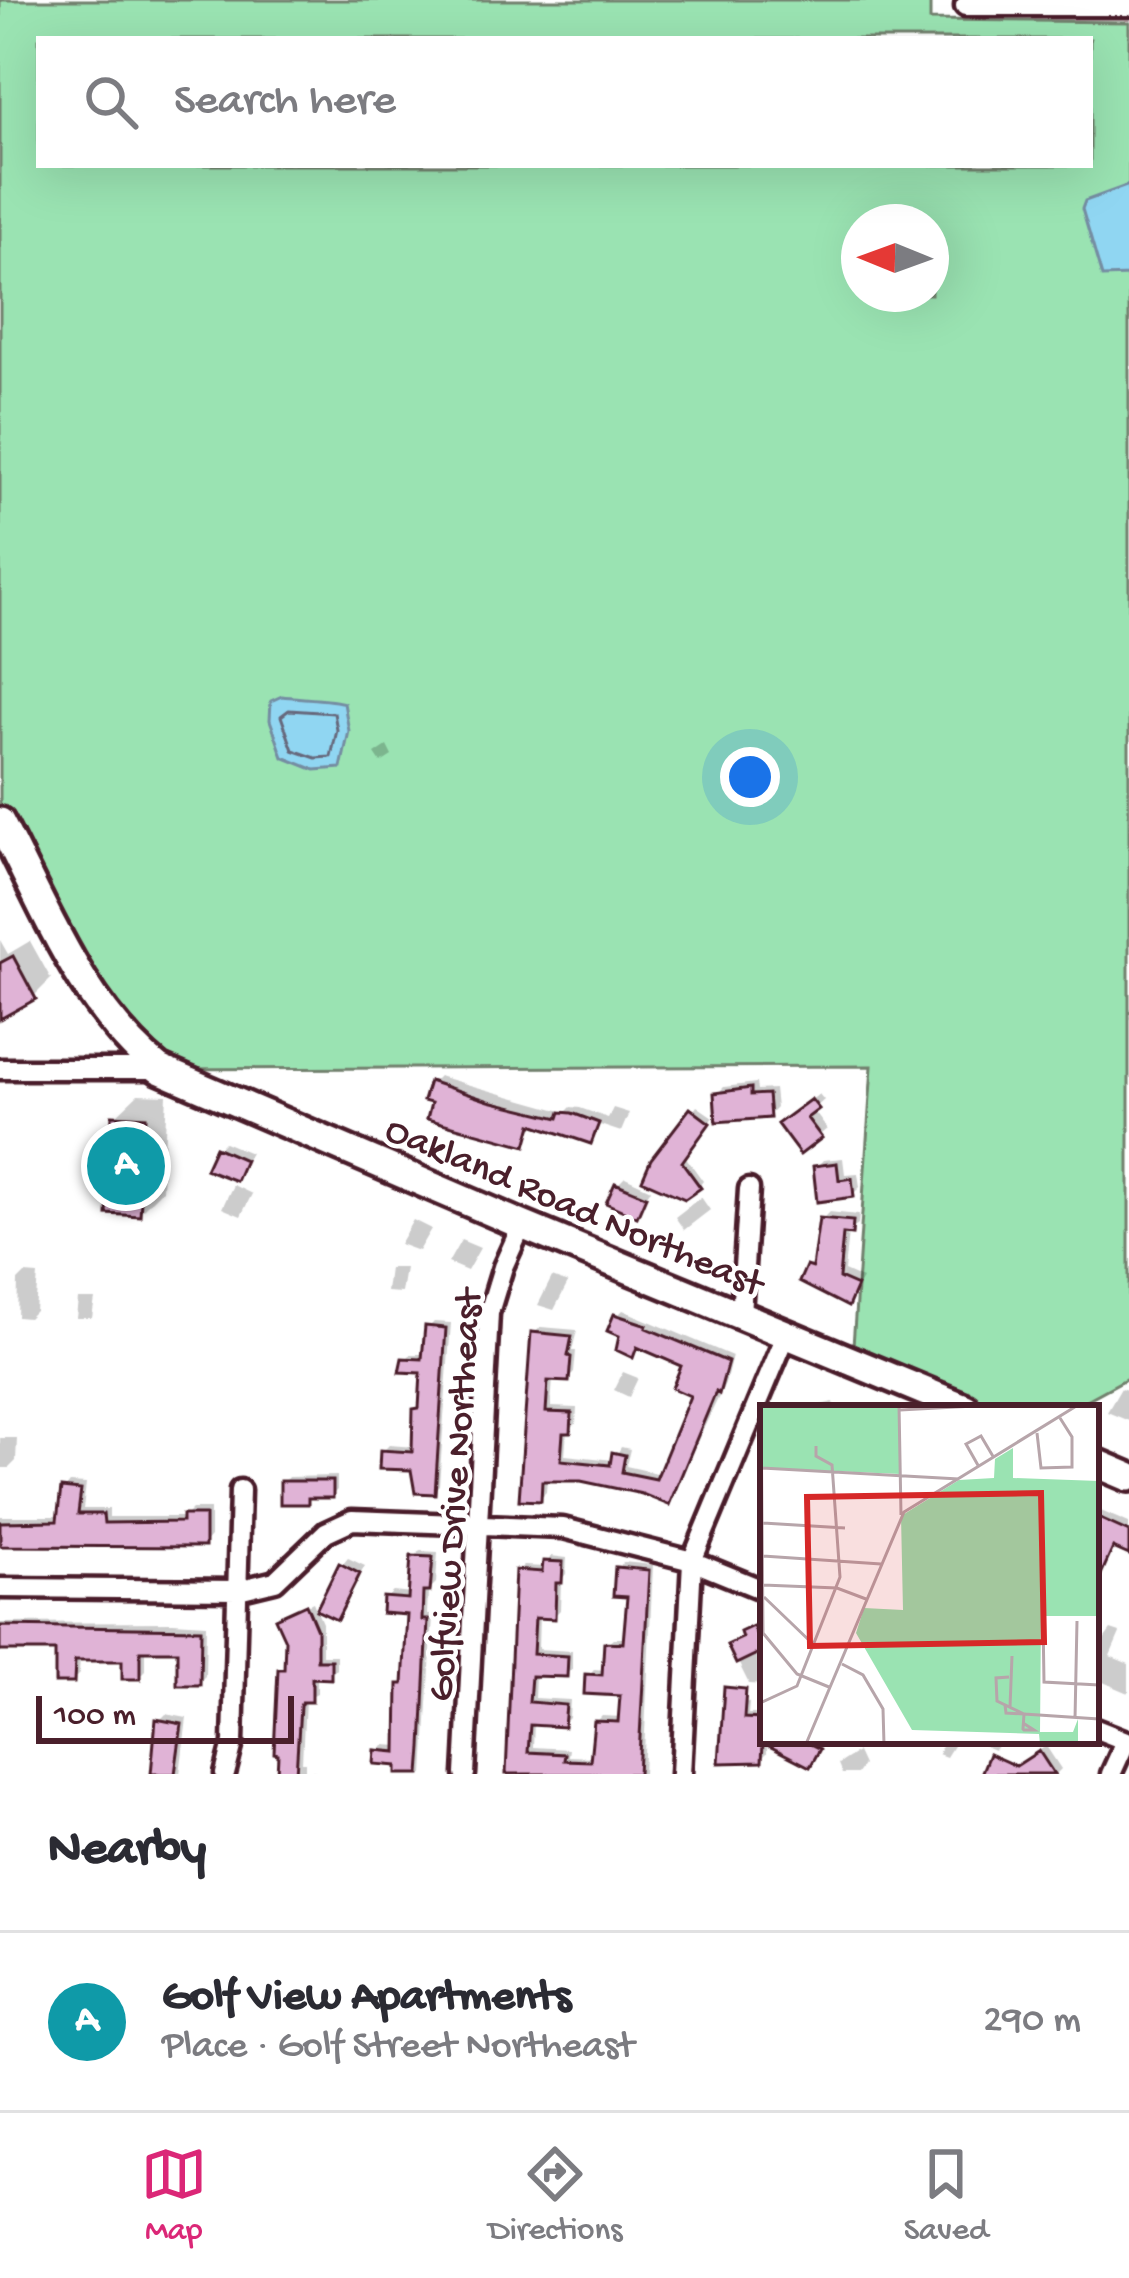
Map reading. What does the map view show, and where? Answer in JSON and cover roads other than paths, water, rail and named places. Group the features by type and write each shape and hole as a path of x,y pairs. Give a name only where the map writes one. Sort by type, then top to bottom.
{"main road":[{"name":"Oakland Road Northeast","path":"0,822 88,988 124,1041 159,1069 958,1405"},
{"path":"1099,1464 1129,1477"}],"street":[{"path":"965,6 1129,6"},
{"path":"0,1069 159,1069"},
{"path":"741,1314 749,1189"},
{"name":"Golfview Drive Northeast","path":"465,1774 490,1313 502,1267 522,1225"},
{"path":"681,1774 692,1561 787,1333"},
{"path":"225,1774 233,1743 240,1490"},
{"path":"0,1588 238,1590 274,1581 326,1532 352,1520 563,1528 692,1561 760,1589"},
{"path":"1099,1730 1128,1742 1112,1774"}],"water":[{"path":"1129,185 1129,276 1102,277 1082,209 1085,201"},
{"path":"282,696 344,703 349,731 341,768 315,770 283,757 270,720 271,701"}],"place":[{"name":"Golf View Apartments","path":"126,1166"}]}
